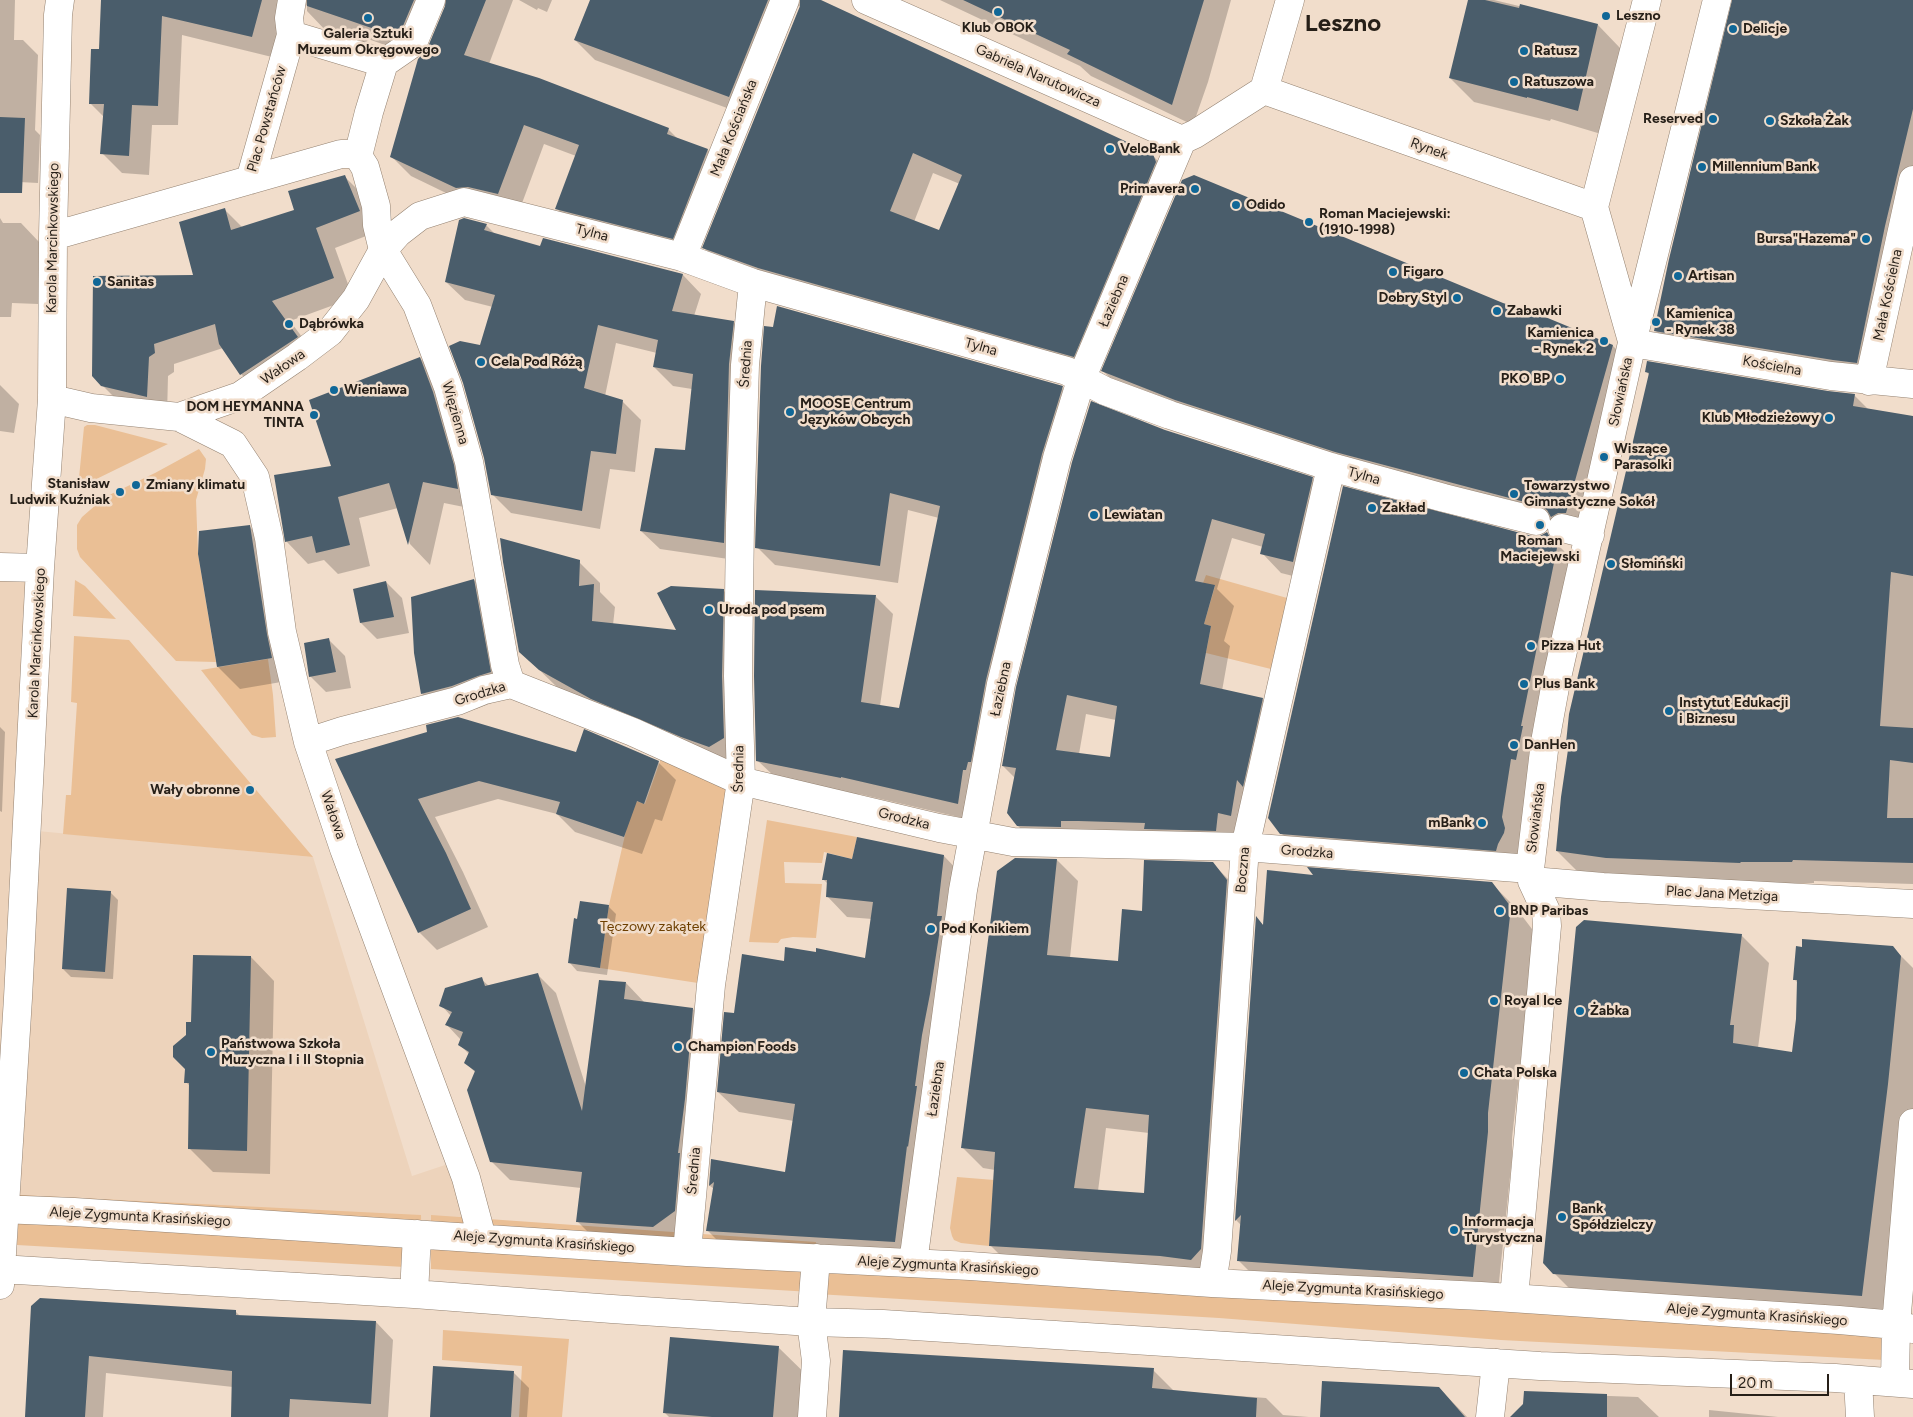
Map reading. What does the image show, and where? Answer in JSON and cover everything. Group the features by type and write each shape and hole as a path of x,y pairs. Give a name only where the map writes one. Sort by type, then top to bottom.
{"street":[{"name":"Karola Marcinkowskiego","path":"0,1275 2,1210 18,1008 40,568 52,399 53,236 58,15 60,0"},
{"name":"Plac Powstańców","path":"250,180 291,34 289,18 292,0"},
{"path":"358,156 384,63 413,43 431,0"},
{"name":"Mała Kościańska","path":"682,256 785,0"},
{"path":"1182,140 1195,134 1264,90 1290,0"},
{"path":"1632,343 1594,207 1647,0"},
{"name":"Słowiańska","path":"1531,875 1549,721 1632,343 1717,0"},
{"name":"Gabriela Narutowicza","path":"879,3 1182,140"},
{"path":"291,34 384,63"},
{"name":"Rynek","path":"1264,90 1594,207"},
{"name":"Łaziebna","path":"912,1263 963,890 1000,684 1057,458 1082,377 1182,140"},
{"name":"Plac Powstańców","path":"53,236 340,154 358,156"},
{"name":"Więzienna","path":"358,156 366,167 376,206 377,225 383,250 417,305 448,387 469,462 505,665 511,684"},
{"name":"Mała Kościelna","path":"1869,381 1913,180"},
{"name":"Tylna","path":"420,216 464,202 682,256 753,283 1058,368 1082,377 1105,391 1170,415 1331,467 1590,535"},
{"name":"Wałowa","path":"179,417 240,396 298,358 330,332 356,298 383,250 398,234 420,216"},
{"name":"Średnia","path":"687,1252 711,984 741,781 738,676 740,524 745,365 753,283"},
{"name":"Kościelna","path":"1632,343 1831,376 1913,384"},
{"name":"Wałowa","path":"52,399 91,408 179,417 233,444 255,477 269,538 282,632 308,742 344,849 466,1178 482,1238"},
{"name":"Boczna","path":"1212,1282 1217,1251 1244,847 1331,467"},
{"path":"0,567 40,568"},
{"name":"Grodzka","path":"308,742 342,731 456,702 484,690 511,684 634,732 741,781 939,828 1013,842 1244,847 1489,866 1531,875"},
{"path":"1514,1298 1547,926 1544,903 1531,875"},
{"name":"Plac Jana Metziga","path":"1531,875 1603,887 1913,904"},
{"path":"0,1275 414,1294 612,1310 811,1322 883,1324 1496,1363 1904,1383 1913,1123"},
{"name":"Aleje Zygmunta Krasińskiego","path":"2,1210 84,1213 687,1252 912,1263 1212,1282 1514,1298 1905,1327"},
{"path":"414,1294 417,1234"},
{"path":"812,1417 816,1361 811,1322 816,1258"},
{"path":"1490,1417 1496,1363"},
{"path":"1858,1380 1860,1417"}],"shaded area":[{"path":"0,561 40,568 27,830 313,857 412,1176 451,1163 482,1238 0,1209"}],"green space":[{"path":"95,425 168,444 78,488 84,427"},
{"path":"199,449 206,459 196,500 198,554 216,662 176,661 80,557 77,549 77,525 82,517 105,497"},
{"path":"1206,575 1287,598 1271,669 1206,653 1211,626 1204,624 1215,586 1203,583"},
{"path":"75,580 85,586 116,619 73,616"},
{"path":"74,636 129,640 313,857 63,834 66,795 71,795 77,703 71,702"},
{"path":"268,659 276,737 262,738 252,735 201,670"},
{"name":"Tęczowy zakątek","path":"665,747 741,781 711,985 600,968 609,905 633,800 645,804"},
{"path":"767,820 857,837 852,859 824,852 822,863 784,862 785,883 822,884 816,938 793,937 781,939 778,943 749,942"},
{"path":"957,1177 994,1180 989,1246 961,1243 954,1240 952,1236 950,1228"},
{"path":"20,1195 421,1215 422,1268 17,1245"},
{"path":"431,1215 816,1242 811,1292 431,1269"},
{"path":"820,1246 1514,1298 1890,1310 1885,1360 1501,1340 1219,1318 817,1294"},
{"path":"443,1330 569,1339 562,1417 519,1417 522,1366 442,1360"}],"building":[{"path":"101,0 262,0 252,37 162,16 158,106 132,105 129,156 100,154 104,104 89,104 91,49 99,49"},
{"name":"Galeria Sztuki Muzeum Okręgowego","path":"307,0 414,0 400,33 395,36 307,6"},
{"path":"446,0 486,0 464,55 539,78 669,128 667,134 708,149 673,239 555,209 579,145 524,125 498,194 468,187 456,188 390,157 418,59 427,49"},
{"path":"590,0 768,0 729,97 574,40"},
{"path":"800,0 821,0 1153,154 1156,162 1074,357 758,268 702,248 800,6","holes":["913,153 962,175 939,230 890,211"]},
{"path":"963,0 1204,0 1172,105 1067,54 1070,50"},
{"name":"Ratusz","path":"1468,0 1485,0 1519,8 1520,4 1598,24 1578,111 1449,78"},
{"path":"1732,0 1913,0 1913,109 1885,226 1857,363 1654,331 1669,259"},
{"path":"0,117 25,118 22,193 0,193"},
{"path":"345,175 360,211 316,228 334,278 272,301 298,337 240,375 219,344 215,324 154,344 155,353 149,357 147,397 101,386 92,376 93,276 193,275 179,222 225,208 231,230 294,210 288,191"},
{"path":"1194,175 1503,303 1538,314 1613,345 1566,513 1558,513 1551,517 1547,510 1540,506 1335,452 1175,400 1101,371 1182,180"},
{"path":"464,218 487,224 484,230 540,246 543,238 683,274 672,311 734,321 729,364 724,543 640,531 655,448 685,450 693,374 653,367 658,340 598,325 584,388 623,400 616,454 591,451 582,511 491,495 484,458 463,383 449,346 460,341 480,345 495,295 445,282 459,220"},
{"path":"777,306 1063,386 1042,454 986,680 971,762 968,762 966,770 963,770 958,804 841,777 756,761 754,676 755,590 876,595 861,702 899,708 940,506 890,493 880,566 755,548 764,326 773,327"},
{"path":"420,357 433,392 454,465 458,489 423,482 408,545 389,483 338,497 350,545 316,553 312,536 285,542 274,475 331,466 309,400"},
{"path":"1647,361 1855,394 1853,406 1913,416 1913,576 1891,572 1880,726 1913,728 1913,763 1890,760 1887,818 1913,818 1913,863 1793,860 1792,862 1740,863 1606,858 1556,851 1569,743 1566,743 1569,714 1649,373 1645,372"},
{"path":"1091,401 1165,430 1313,477 1293,562 1260,554 1265,534 1212,519 1195,581 1215,585 1204,624 1211,626 1200,684 1263,698 1243,787 1237,780 1231,816 1218,813 1216,831 1144,829 1145,823 1078,821 1061,821 1061,827 1017,826 1007,813 1016,768 1002,766 1016,687 1072,462","holes":["1067,695 1117,706 1110,757 1056,750"]},
{"path":"1343,486 1532,536 1540,536 1547,532 1551,539 1558,543 1521,726 1523,726 1516,760 1511,759 1502,817 1505,828 1504,833 1496,851 1280,834 1268,818"},
{"path":"250,525 272,658 217,667 198,554 199,531"},
{"path":"500,538 580,560 579,586 594,584 592,621 676,630 657,593 671,586 724,589 722,676 724,738 709,747 681,737 591,699 539,670 519,652"},
{"path":"474,579 491,672 452,686 421,694 414,653 411,597"},
{"path":"386,581 394,617 360,623 353,589"},
{"path":"329,638 336,672 309,677 304,643"},
{"path":"458,717 576,752 584,729 659,761 644,804 637,801 624,837 556,814 560,802 479,781 418,799 446,853 471,909 418,933 335,759 427,732 426,725"},
{"path":"857,837 944,855 937,916 942,916 922,1035 915,1086 917,1086 907,1146 895,1242 706,1231 714,1182 709,1186 711,1159 785,1172 795,1104 717,1092 724,1012 734,1013 742,954 784,961 785,947 816,952 816,948 865,958 873,902 826,897 827,880 822,880 827,853 852,859"},
{"path":"1015,858 1057,859 1047,955 1118,961 1122,909 1142,911 1144,860 1213,862 1227,880 1201,1249 1191,1260 1160,1256 989,1246 995,1152 961,1148 997,871","holes":["1086,1108 1149,1115 1144,1193 1074,1188"]},
{"path":"1307,867 1492,882 1511,907 1488,1113 1488,1132 1473,1277 1237,1261 1241,1215 1235,1221 1256,916 1263,925 1267,870 1313,875"},
{"path":"67,888 111,891 105,972 62,969"},
{"path":"580,901 609,905 600,968 568,963 574,918 577,919"},
{"path":"1584,920 1742,934 1730,1025 1734,1025 1733,1043 1792,1052 1796,1019 1797,980 1793,980 1796,946 1802,947 1802,939 1893,946 1901,956 1888,1084 1862,1296 1553,1274 1543,1263 1576,927"},
{"name":"Państwowa Szkoła Muzyczna I i II Stopnia","path":"193,955 251,956 247,1151 188,1149 189,1083 184,1083 185,1069 173,1057 173,1046 186,1035 186,1022 191,1022"},
{"path":"538,973 582,1111 599,980 626,982 624,999 693,1008 678,1153 680,1153 675,1211 653,1227 576,1222 582,1172 490,1162 467,1090 475,1071 464,1063 469,1052 458,1045 463,1032 445,1025 452,1012 439,1006 445,988 482,977 485,986"},
{"path":"40,1298 236,1310 236,1315 376,1321 371,1404 290,1399 289,1417 231,1417 232,1371 89,1356 85,1417 25,1417 31,1306"},
{"path":"670,1337 779,1346 773,1417 712,1417 663,1413"},
{"path":"843,1350 1154,1368 1152,1388 1257,1398 1256,1417 839,1417"},
{"path":"433,1366 514,1371 511,1417 430,1417"},
{"path":"1322,1381 1439,1387 1465,1417 1320,1417"},
{"path":"1524,1391 1607,1394 1607,1417 1510,1417 1523,1404"}],"place":[{"name":"Klub OBOK","path":"998,12"},
{"name":"Leszno","path":"1606,16"},
{"name":"Galeria Sztuki Muzeum Okręgowego","path":"368,18"},
{"name":"Delicje","path":"1733,29"},
{"name":"Ratusz","path":"1524,51"},
{"name":"Ratuszowa","path":"1514,82"},
{"name":"Reserved","path":"1713,119"},
{"name":"Szkoła Żak","path":"1770,121"},
{"name":"VeloBank","path":"1110,149"},
{"name":"Millennium Bank","path":"1702,167"},
{"name":"Primavera","path":"1195,189"},
{"name":"Odido","path":"1236,205"},
{"name":"Roman Maciejewski: (1910-1998)","path":"1309,222"},
{"name":"Bursa\"Hazema\"","path":"1866,239"},
{"name":"Figaro","path":"1393,272"},
{"name":"Artisan","path":"1678,276"},
{"name":"Sanitas","path":"97,282"},
{"name":"Dobry Styl","path":"1457,298"},
{"name":"Zabawki","path":"1497,311"},
{"name":"Kamienica - Rynek 38","path":"1656,322"},
{"name":"Dąbrówka","path":"289,324"},
{"name":"Kamienica - Rynek 2","path":"1604,341"},
{"name":"Cela Pod Różą","path":"481,362"},
{"name":"PKO BP","path":"1560,379"},
{"name":"Wieniawa","path":"334,390"},
{"name":"MOOSE Centrum Języków Obcych","path":"790,412"},
{"name":"DOM HEYMANNA TINTA","path":"314,415"},
{"name":"Klub Młodzieżowy","path":"1829,418"},
{"name":"Wiszące Parasolki","path":"1604,457"},
{"name":"Zmiany klimatu","path":"136,485"},
{"name":"Stanisław Ludwik Kuźniak","path":"120,492"},
{"name":"Towarzystwo Gimnastyczne Sokół","path":"1514,494"},
{"name":"Zakład","path":"1372,508"},
{"name":"Lewiatan","path":"1094,515"},
{"name":"Roman Maciejewski","path":"1540,525"},
{"name":"Słomiński","path":"1611,564"},
{"name":"Uroda pod psem","path":"709,610"},
{"name":"Pizza Hut","path":"1531,646"},
{"name":"Plus Bank","path":"1524,684"},
{"name":"Instytut Edukacji i Biznesu","path":"1669,711"},
{"name":"DanHen","path":"1514,745"},
{"name":"Wały obronne","path":"250,790"},
{"name":"mBank","path":"1482,823"},
{"name":"BNP Paribas","path":"1500,911"},
{"name":"Pod Konikiem","path":"931,929"},
{"name":"Royal Ice","path":"1494,1001"},
{"name":"Żabka","path":"1580,1011"},
{"name":"Champion Foods","path":"678,1047"},
{"name":"Państwowa Szkoła Muzyczna I i II Stopnia","path":"211,1052"},
{"name":"Chata Polska","path":"1464,1073"},
{"name":"Bank Spółdzielczy","path":"1562,1217"},
{"name":"Informacja Turystyczna","path":"1454,1230"}],"district":[{"name":"Leszno","path":"1343,24"}]}
